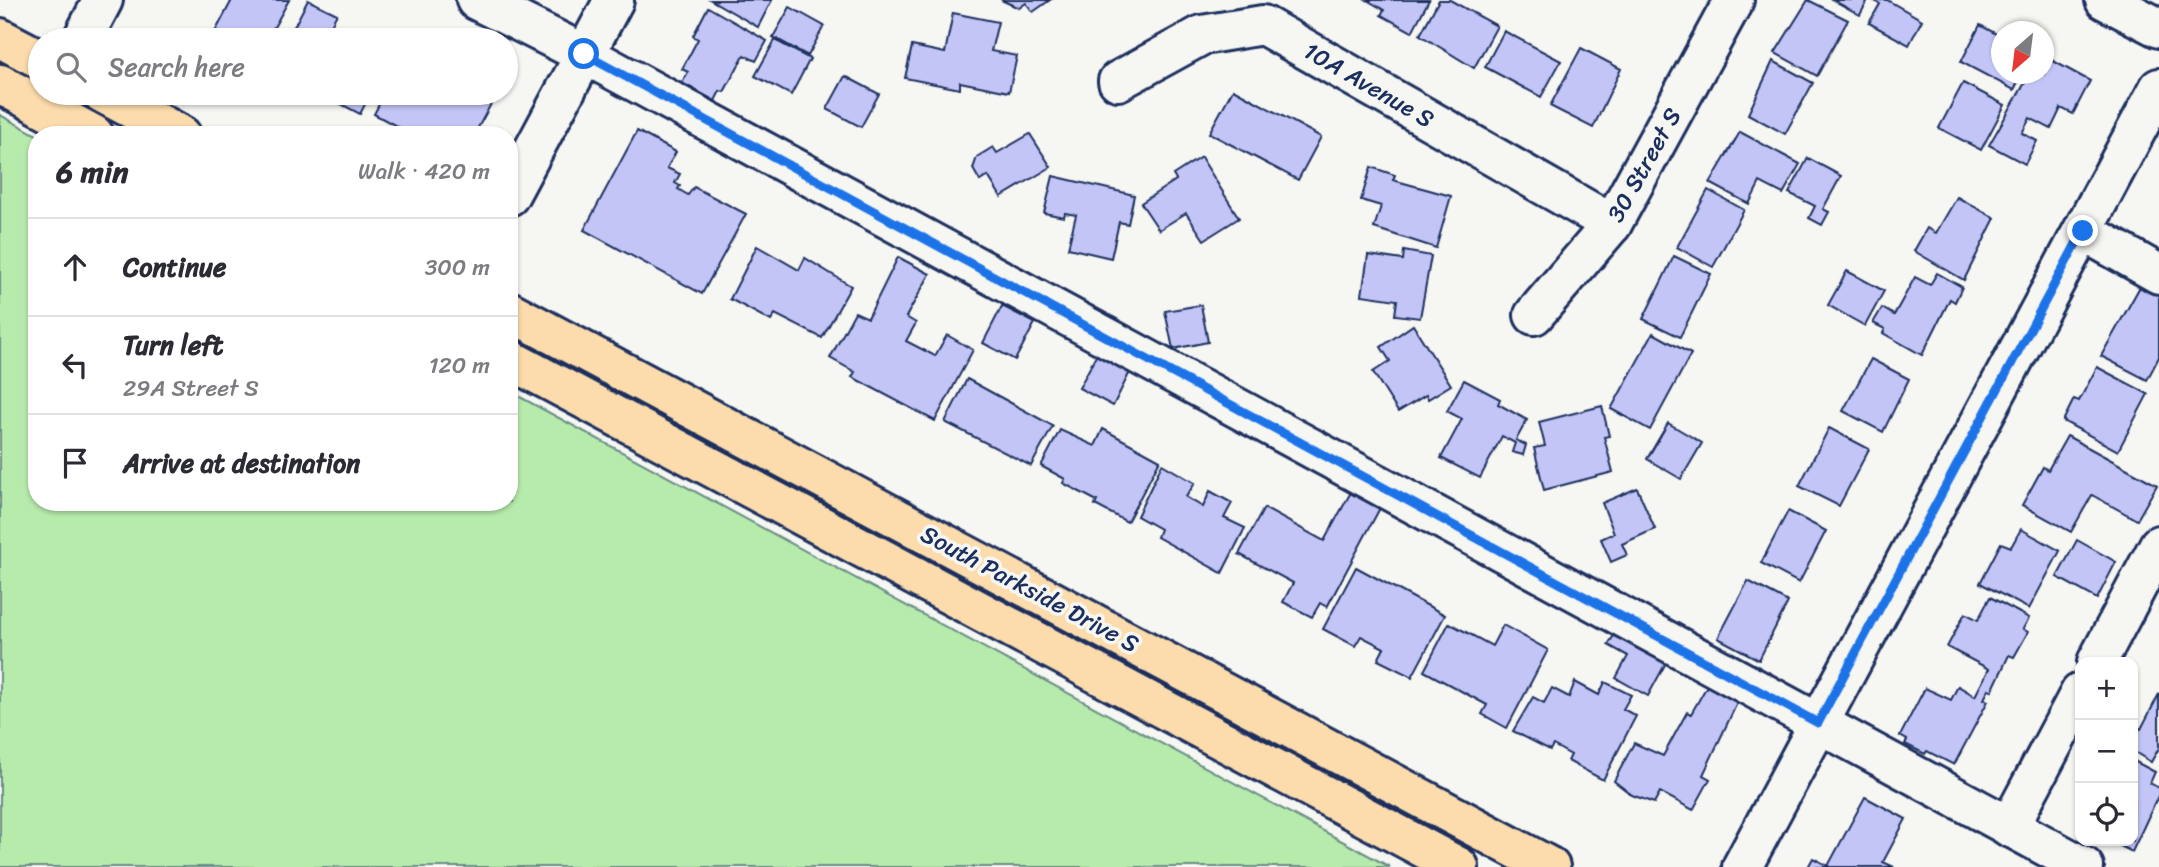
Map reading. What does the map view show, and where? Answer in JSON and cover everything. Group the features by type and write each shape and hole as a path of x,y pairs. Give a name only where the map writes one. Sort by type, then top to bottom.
{"main road":[{"path":"0,38 28,53"},
{"path":"0,84 28,94"},
{"path":"55,105 82,126"},
{"path":"125,105 164,126"},
{"name":"South Parkside Drive S","path":"518,316 1550,867"},
{"name":"South Parkside Drive S","path":"518,364 1459,867"}],"street":[{"path":"88,28 103,0"},
{"path":"476,0 584,54 2084,867"},
{"path":"518,179 614,0"},
{"name":"30 Street S","path":"1534,315 1612,224 1734,0"},
{"path":"2105,0 2159,28"},
{"name":"10A Avenue S","path":"1118,81 1202,35 1262,13 1612,224"},
{"path":"1742,867 2159,88"},
{"path":"2083,231 2159,274"},
{"path":"2100,657 2159,545"},
{"path":"2009,827 2075,702"}],"green space":[{"path":"0,115 28,130 28,511 518,511 518,396 1390,867 0,867"}],"building":[{"path":"232,0 289,0 274,28 217,28"},
{"path":"308,0 337,14 329,28 293,28"},
{"path":"711,0 772,0 758,27"},
{"path":"1001,0 1050,0 1033,12 1026,3 1019,8"},
{"path":"1367,0 1429,0 1412,32 1381,15 1384,10"},
{"path":"1439,0 1450,0 1497,26 1474,68 1420,35"},
{"path":"1808,0 1848,20 1817,76 1775,53"},
{"path":"1833,0 1868,0 1860,15"},
{"path":"1873,0 1887,0 1922,20 1909,45 1869,23 1880,4"},
{"path":"708,7 767,41 756,61 744,55 724,92 720,91 715,101 682,83 688,72 682,69 698,39 693,36"},
{"path":"790,7 824,26 808,56 773,37"},
{"path":"953,13 998,22 991,51 1017,56 1009,92 960,82 960,89 905,78 912,46 945,53"},
{"path":"1980,25 1991,31 1991,78 1961,62"},
{"path":"1504,31 1561,61 1541,97 1485,67"},
{"path":"775,40 810,59 791,95 755,76"},
{"path":"1581,48 1621,69 1593,128 1550,106"},
{"path":"1773,61 1813,83 1785,134 1748,114"},
{"path":"2054,61 2090,81 2073,114 2061,108 2051,129 2030,118 2022,133 2037,141 2025,164 1989,145 2024,84 2054,84"},
{"path":"845,76 879,94 861,127 827,109"},
{"path":"1963,83 2005,105 1981,150 1939,128"},
{"path":"2003,84 2017,84 2014,90"},
{"path":"1233,89 1321,137 1298,180 1209,133"},
{"path":"343,105 365,105 360,114"},
{"path":"379,105 490,105 479,126 396,126 374,114"},
{"path":"637,131 676,152 667,168 680,174 675,183 680,186 678,189 688,195 694,187 746,214 702,294 584,230"},
{"path":"1740,132 1800,164 1783,194 1760,182 1749,204 1710,183"},
{"path":"1030,134 1051,167 1001,197 988,176 980,181 973,169 977,157 993,147 997,153"},
{"path":"1201,157 1239,218 1204,240 1186,213 1159,230 1141,203 1176,180 1173,175"},
{"path":"1808,158 1841,176 1823,209 1829,212 1822,225 1809,218 1815,206 1789,193"},
{"path":"1371,167 1395,175 1393,180 1451,196 1436,248 1374,228 1381,206 1361,200"},
{"path":"1053,176 1134,195 1128,224 1119,222 1111,258 1068,248 1076,215 1065,213 1064,217 1044,213"},
{"path":"1708,190 1744,210 1713,267 1677,247"},
{"path":"1957,197 1995,218 1964,280 1914,251 1927,228 1936,233"},
{"path":"757,246 799,270 805,258 851,286 822,338 775,314 771,321 730,299"},
{"path":"1404,251 1431,256 1420,318 1395,315 1397,300 1362,295 1368,255 1403,260"},
{"path":"1674,256 1711,274 1680,337 1643,319"},
{"path":"898,257 930,274 906,317 916,323 906,341 935,356 947,335 973,350 935,421 852,377 855,372 830,358 855,312 868,318"},
{"path":"1847,271 1884,291 1865,326 1828,305"},
{"path":"1937,273 1962,287 1955,302 1950,299 1922,355 1883,333 1885,329 1873,323 1882,308 1894,315 1915,277 1930,285"},
{"path":"2142,283 2159,293 2159,357 2147,380 2101,356"},
{"path":"1201,305 1208,342 1173,349 1165,311"},
{"path":"1002,306 1035,323 1015,360 983,343"},
{"path":"1413,325 1451,385 1428,399 1426,395 1398,412 1373,372 1390,361 1381,347"},
{"path":"1653,333 1691,354 1650,430 1611,409"},
{"path":"1098,352 1131,370 1113,406 1079,388"},
{"path":"1871,359 1909,379 1883,432 1843,411"},
{"path":"2097,367 2148,394 2118,451 2063,421 2074,399 2079,401"},
{"path":"967,379 1053,426 1031,466 945,422"},
{"path":"1464,380 1500,399 1498,404 1527,420 1516,440 1526,445 1523,455 1512,452 1515,443 1502,436 1480,478 1441,458 1462,419 1447,411"},
{"path":"1602,406 1609,436 1604,437 1613,472 1544,490 1534,448 1545,446 1539,422"},
{"path":"1668,423 1702,443 1681,479 1647,459"},
{"path":"1829,428 1869,449 1839,506 1799,486"},
{"path":"1103,429 1160,460 1127,522 1095,505 1097,501 1063,483 1065,479 1041,466 1060,430 1095,446"},
{"path":"2067,436 2157,485 2137,520 2092,495 2071,532 2022,505 2043,467 2048,470"},
{"path":"1162,464 1195,483 1186,497 1203,507 1210,491 1232,503 1224,518 1245,528 1222,573 1157,537 1160,529 1137,516"},
{"path":"1637,488 1655,529 1622,544 1627,555 1611,562 1601,539 1614,533 1602,503"},
{"path":"1351,492 1380,508 1327,607 1320,603 1312,617 1283,602 1293,583 1239,554 1264,508 1324,541"},
{"path":"1788,511 1826,531 1799,583 1761,563"},
{"path":"2021,529 2060,551 2029,609 1980,583 2001,543 2011,547"},
{"path":"2077,540 2116,562 2097,599 2057,577"},
{"path":"1356,567 1445,615 1412,677 1378,660 1384,648 1361,636 1355,646 1323,629"},
{"path":"1748,581 1788,602 1759,660 1718,638"},
{"path":"1990,597 2029,618 2023,629 2028,632 2014,657 2009,655 1992,691 1989,689 1984,699 1988,701 1954,765 1927,751 1925,754 1905,744 1907,740 1900,736 1925,688 1951,700 1958,686 1975,696 1989,669 1947,647 1965,613 1978,620"},
{"path":"1449,623 1492,646 1503,625 1548,650 1507,728 1482,714 1487,705 1424,671"},
{"path":"1616,632 1668,659 1648,696 1616,678 1628,656 1608,645"},
{"path":"1575,682 1599,695 1605,682 1631,695 1623,709 1636,716 1603,780 1568,761 1571,755 1553,745 1550,750 1513,731 1533,697 1544,703 1552,688 1569,697"},
{"path":"1708,684 1738,701 1703,775 1710,779 1693,810 1660,792 1654,803 1632,795 1614,781 1634,743 1663,756 1687,712 1691,714"},
{"path":"2159,694 2159,748 2151,762 2138,754 2138,728 2141,729"},
{"path":"2138,763 2155,772 2150,783 2159,788 2159,794 2138,839"},
{"path":"1865,797 1906,819 1883,862 1894,867 1808,867 1813,858 1828,866"},
{"path":"2120,846 2135,846 2132,852"}],"route":[{"path":"584,54 1818,723 2083,231"}]}
